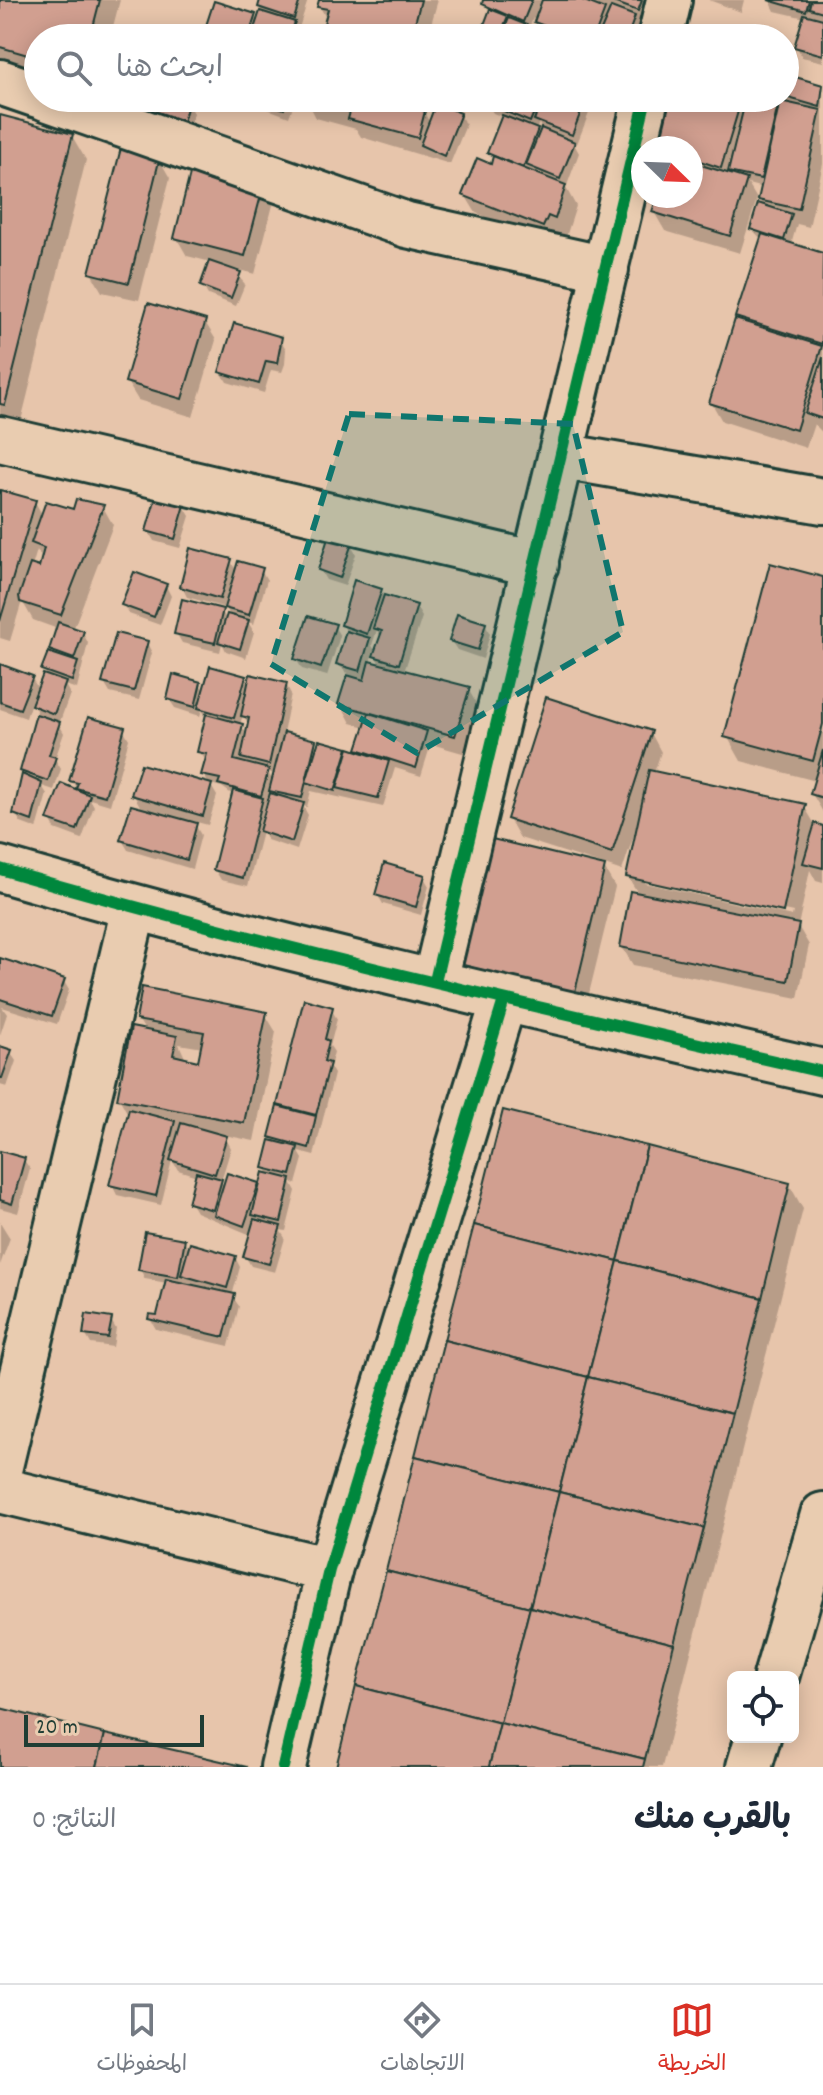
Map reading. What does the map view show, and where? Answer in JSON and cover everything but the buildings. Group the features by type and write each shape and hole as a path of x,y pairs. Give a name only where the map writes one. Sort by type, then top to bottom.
{"street":[{"path":"663,24 669,0"},
{"path":"0,82 24,90"},
{"path":"86,112 407,225 606,269"},
{"path":"435,981 643,112"},
{"path":"0,439 536,564"},
{"path":"561,456 823,501"},
{"path":"0,869 134,908 504,1000 823,1072"},
{"path":"0,1466 134,908"},
{"path":"283,1767 329,1570 504,1000"},
{"path":"0,1490 329,1570"},
{"path":"778,1671 823,1515"},
{"path":"749,1767 756,1743"}],"highlighted area":[{"path":"349,414 573,424 623,632 417,753 271,664"}],"cycle path":[{"path":"435,981 643,112"},
{"path":"0,869 307,952 823,1072"},
{"path":"283,1767 329,1570 504,1000"}]}
